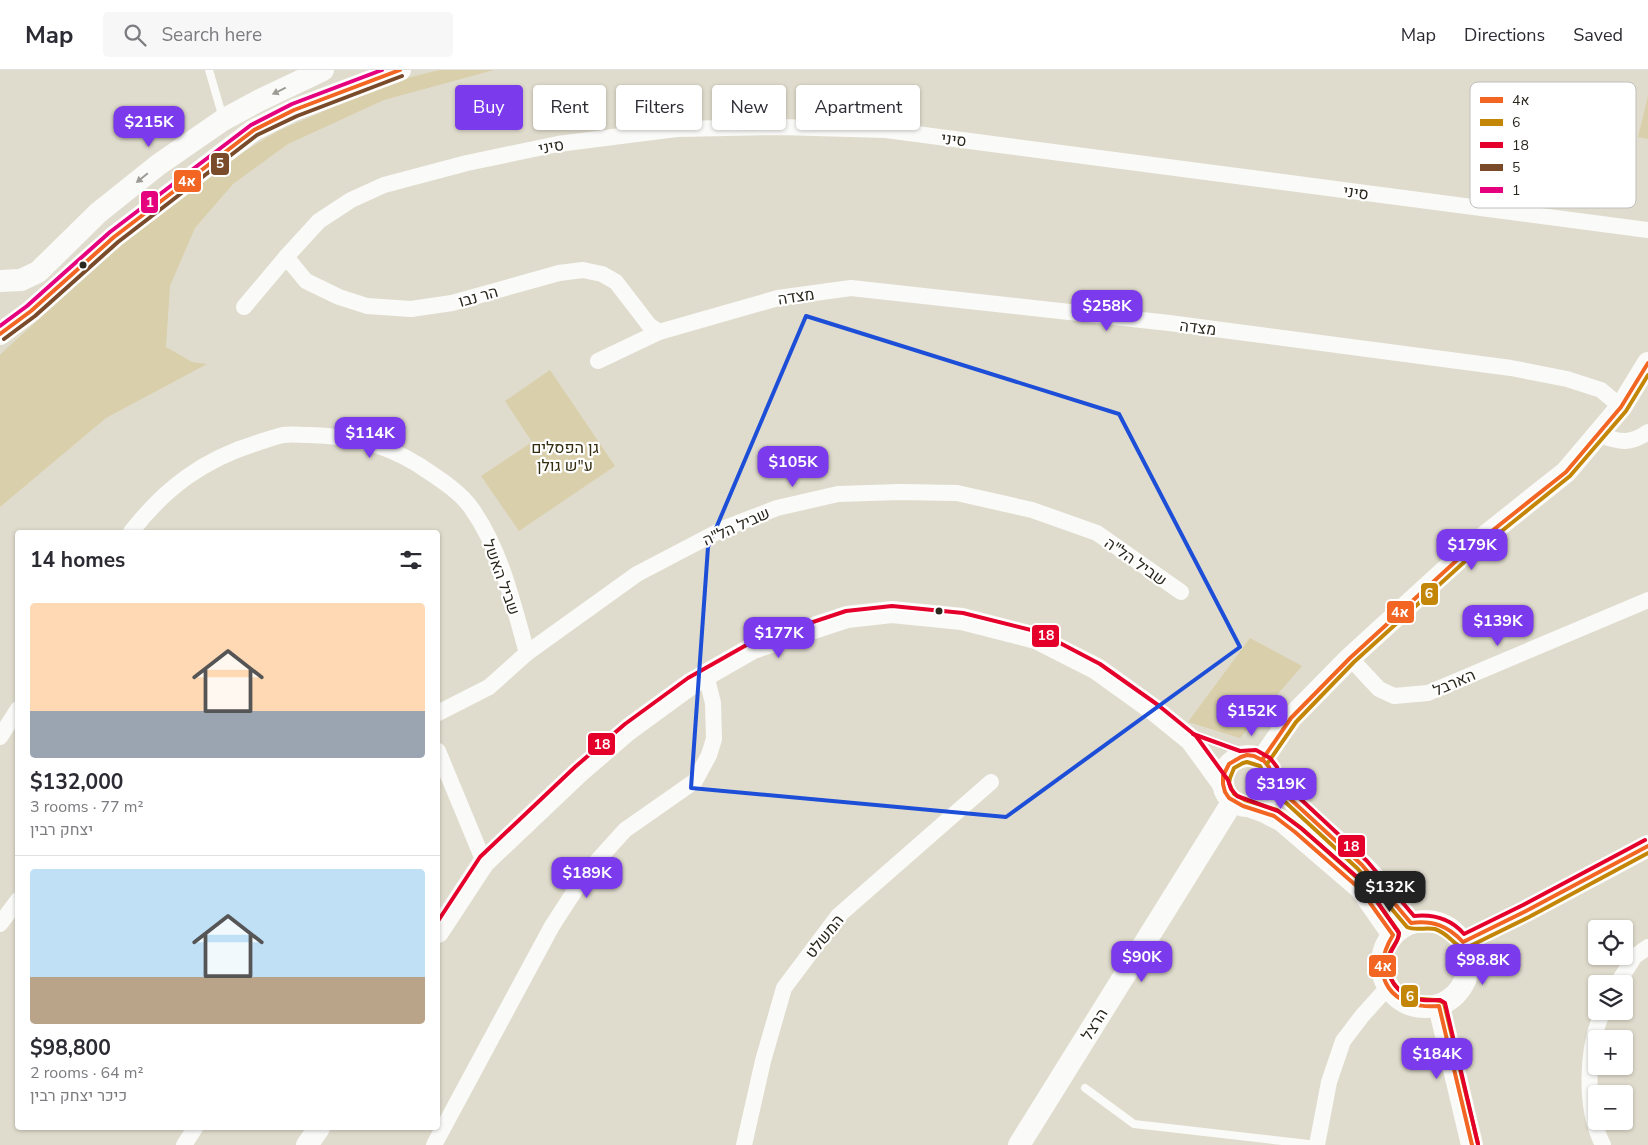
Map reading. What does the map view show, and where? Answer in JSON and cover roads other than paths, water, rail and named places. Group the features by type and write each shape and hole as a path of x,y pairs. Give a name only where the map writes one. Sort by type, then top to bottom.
{"street":[{"path":"0,282 21,280 38,272 98,213 158,165 223,120 322,70"},
{"path":"4,330 31,311 114,236 254,130 294,110 400,70"},
{"name":"סיני","path":"244,307 319,221 351,200 384,185 458,166 558,144 676,129 780,127 886,130 1470,207"},
{"name":"סיני","path":"1480,208 1648,230"},
{"name":"הר נבו","path":"286,257 306,281 339,297 367,306 411,309 452,304 559,273 583,270 602,274 616,282 649,326 659,332"},
{"path":"0,282 9,292 13,300 14,309 13,318 4,330"},
{"name":"מצדה","path":"598,360 659,332 778,298 851,288 1169,323 1511,368 1567,379 1601,390 1621,407"},
{"path":"1235,797 1258,805 1269,796 1273,787 1268,769 1291,718 1350,658 1468,550 1566,472 1621,407 1648,363"},
{"path":"1599,435 1617,441 1638,439 1648,432"},
{"name":"שביל האשל","path":"132,530 148,509 187,475 232,450 284,435 326,435 367,441 403,456 442,480 472,508 494,547 527,653"},
{"name":"שביל הל\"ה","path":"440,713 489,686 527,653 637,574 725,528 777,508 838,494 957,493 1032,510 1097,533 1180,592"},
{"name":"הארבל","path":"1350,658 1379,689 1394,696 1428,693 1648,600"},
{"path":"440,929 484,862 552,797 628,729 692,683 753,648 847,617 892,612 962,619 1036,638 1097,669 1154,710 1191,740 1235,797 1282,822 1360,888 1402,929"},
{"path":"434,1145 552,926 587,872 625,830 694,781 709,755 714,740 713,703 706,675"},
{"path":"0,737 15,714"},
{"path":"1191,740 1239,757 1250,756 1268,769 1301,809 1363,866 1402,929"},
{"path":"440,756 484,862"},
{"path":"1235,797 1225,770 1231,762 1239,757"},
{"name":"המשלט","path":"744,1145 763,1061 784,988 838,916 991,782"},
{"name":"הרצל","path":"1019,1145 1235,797"},
{"path":"1463,942 1534,907 1648,846"},
{"path":"0,924 15,904"},
{"path":"1422,921 1434,922 1455,932 1463,942 1468,958 1468,974 1457,994 1449,1001 1439,1006 1422,1007 1405,1003 1388,987 1383,974 1382,960 1385,947 1402,929 1422,921"},
{"path":"1623,975 1635,956 1648,947"},
{"path":"1317,1145 1329,1082 1343,1041 1388,987"},
{"path":"1439,1006 1472,1145"},
{"path":"1600,1020 1593,1041 1589,1082 1592,1108 1603,1145"},
{"path":"184,1145 195,1130"},
{"path":"307,1145 318,1130"}],"lane":[{"path":"209,70 223,120"},
{"path":"1085,1088 1134,1124 1317,1145"}],"park label":[{"name":"גן הפסלים ע\"ש גולן","path":"565,456"}]}
